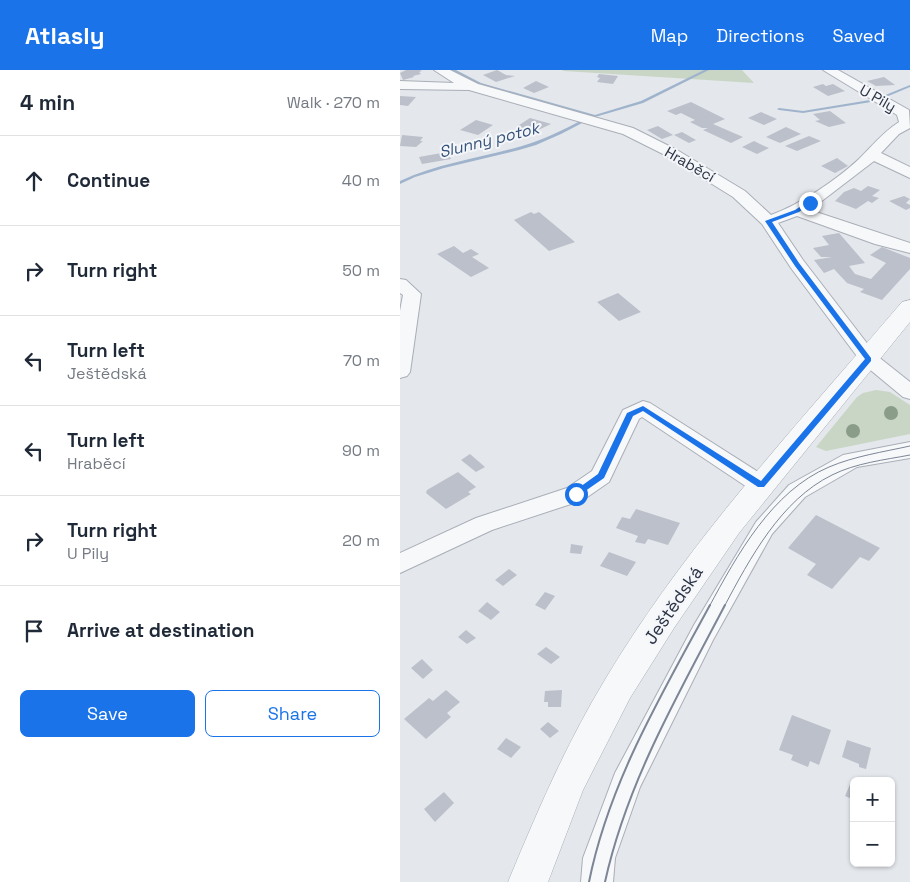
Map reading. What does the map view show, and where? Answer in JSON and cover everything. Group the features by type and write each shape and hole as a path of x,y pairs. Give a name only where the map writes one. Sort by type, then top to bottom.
{"street":[{"name":"Hraběcí","path":"440,70 473,87 628,131 672,153 739,194 768,221 797,264 869,359"},
{"name":"U Pily","path":"768,221 797,211 863,164 894,131 906,124 904,113 829,70"},
{"path":"400,85 473,87"},
{"path":"872,154 910,173"},
{"path":"797,211 842,225 878,241 910,248"},
{"path":"400,284 412,294 400,372"},
{"name":"Ještědská","path":"528,882 567,784 618,688 662,619 723,532 869,359 910,307"},
{"path":"869,359 910,392"},
{"path":"400,564 484,524 576,494 601,476 630,415 643,408 761,485"},
{"path":"596,882 599,858 626,783 703,633 764,528 797,491 851,460 910,450"}],"green space":[{"path":"562,70 742,70 754,83 564,71"},
{"path":"876,390 890,392 910,405 910,434 826,451 816,447 857,397 863,393"}],"building":[{"path":"406,70 422,71 419,72 421,74 403,80 400,73"},
{"path":"497,70 506,75 515,76 496,82 483,75"},
{"path":"599,74 618,76 613,84 597,82 600,78 597,77"},
{"path":"884,77 895,85 876,86 867,81"},
{"path":"536,81 549,87 534,93 523,88"},
{"path":"823,84 826,86 833,84 845,91 828,96 813,87"},
{"path":"400,96 416,97 408,106 400,105"},
{"path":"691,102 725,119 713,124 743,137 731,143 703,130 708,128 702,128 690,122 695,120 681,113 676,115 667,111"},
{"path":"830,111 846,123 829,127 815,121 820,120 813,114"},
{"path":"761,112 777,119 764,125 748,118"},
{"path":"530,118 551,124 534,132 516,127"},
{"path":"476,120 493,125 478,135 460,130"},
{"path":"658,126 673,135 662,139 647,130"},
{"path":"786,127 801,134 780,143 766,137"},
{"path":"682,132 696,140 689,143 674,135"},
{"path":"402,135 423,137 420,141 423,141 416,147 400,146"},
{"path":"809,136 821,141 797,151 785,146"},
{"path":"754,141 769,148 757,154 742,147"},
{"path":"447,152 451,159 422,164 419,157"},
{"path":"837,158 848,166 835,173 821,166"},
{"path":"868,186 880,190 872,196 879,198 872,203 868,201 856,209 835,201 844,192 854,188 861,191"},
{"path":"904,196 910,199 906,203 910,205 910,208 906,210 889,201"},
{"path":"531,212 534,214 539,212 575,242 549,251 514,220"},
{"path":"839,233 865,263 849,266 855,274 871,279 886,263 870,255 882,247 910,258 910,269 882,300 860,292 864,289 847,283 834,269 824,273 814,260 832,257 821,257 813,248 829,245 822,236"},
{"path":"454,246 463,253 471,249 479,254 472,257 489,268 471,277 437,254"},
{"path":"618,293 641,312 619,321 597,302"},
{"path":"470,454 485,467 476,472 461,460"},
{"path":"458,472 476,487 468,492 471,494 446,509 426,493 427,490"},
{"path":"636,509 680,523 668,545 648,539 645,544 635,542 638,536 616,528 622,517 630,519"},
{"path":"816,515 880,548 869,561 860,557 832,589 807,575 816,564 788,548"},
{"path":"571,544 583,546 581,554 570,553"},
{"path":"609,552 636,562 627,576 600,566"},
{"path":"509,569 517,575 503,586 495,580"},
{"path":"545,592 555,596 545,610 535,605"},
{"path":"487,602 500,612 491,620 478,611"},
{"path":"466,630 476,638 467,644 458,637"},
{"path":"546,647 560,657 551,664 537,654"},
{"path":"422,659 433,670 423,679 411,668"},
{"path":"446,690 460,702 447,713 451,717 426,739 404,719 429,698 433,701"},
{"path":"562,690 561,707 548,707 548,702 544,702 545,691"},
{"path":"792,715 831,730 819,765 810,761 808,767 791,760 793,755 779,750"},
{"path":"548,722 559,731 550,738 540,729"},
{"path":"506,738 521,747 511,758 497,749"},
{"path":"847,740 871,748 866,769 842,757"},
{"path":"850,784 850,798 845,796"},
{"path":"444,792 454,803 435,822 424,809"}],"waterway":[{"path":"453,70 480,84 595,116 642,102 707,70"},
{"name":"Slunný potok","path":"885,96 910,86"},
{"name":"Slunný potok","path":"779,109 803,112 870,101"},
{"name":"Slunný potok","path":"400,183 428,171 534,144 584,121"}],"tram line":[{"path":"709,607 744,546 758,526 790,492 809,478 839,463 910,446"},
{"path":"724,607 756,550 782,515 797,499 814,486 841,471 870,462 910,455"},
{"path":"589,882 598,845 623,774 656,705 710,605"},
{"path":"605,882 626,809 640,774 672,706 725,605"}],"route":[{"path":"576,494 601,476 630,415 643,408 761,485 869,359 797,264 782,239 768,221 797,211 810,203"}]}
